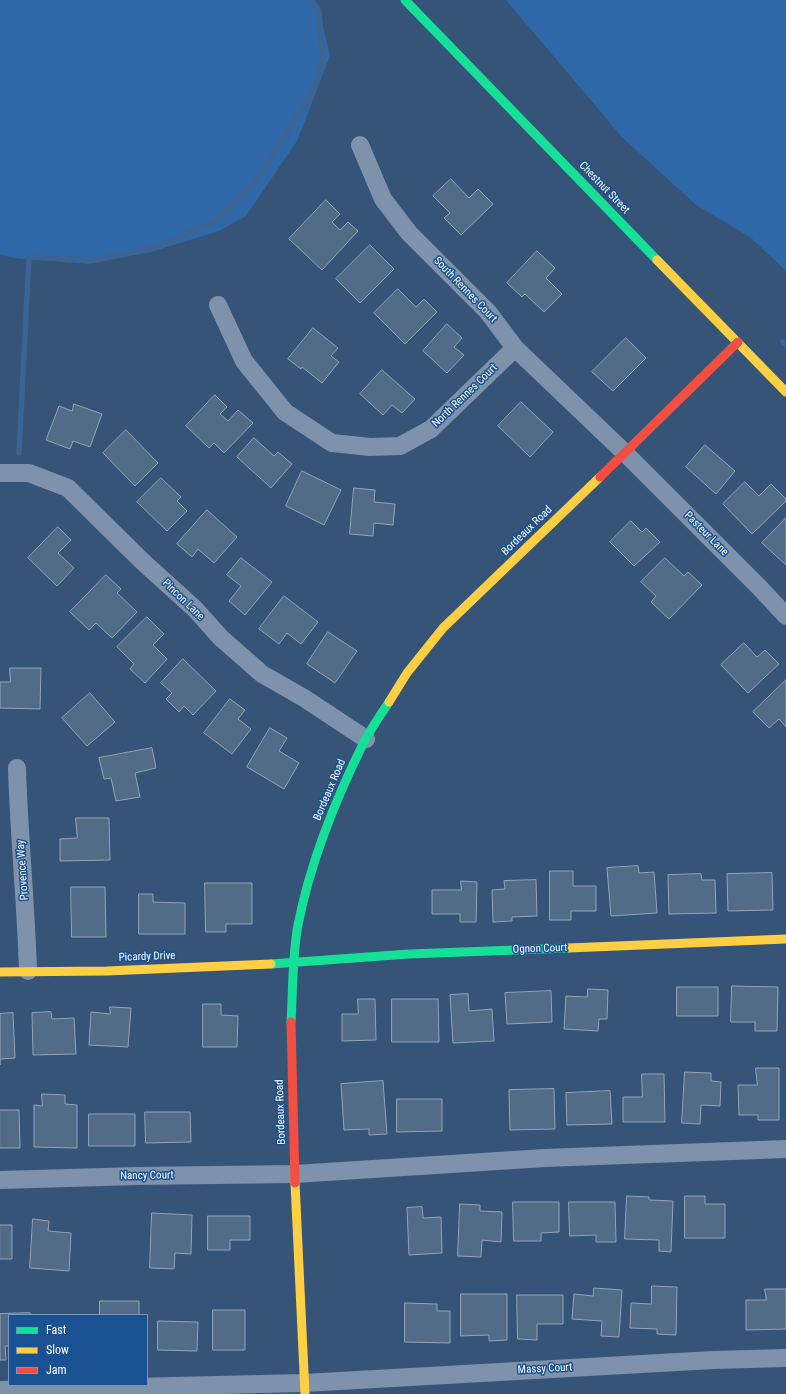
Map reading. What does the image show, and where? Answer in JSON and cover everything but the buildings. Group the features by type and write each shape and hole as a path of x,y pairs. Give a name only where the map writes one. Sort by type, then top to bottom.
{"street":[{"name":"Chestnut Street","path":"405,0 786,392"},
{"name":"South Rennes Court","path":"360,145 383,199 409,233 488,312 515,348 624,454"},
{"name":"North Rennes Court","path":"218,305 244,361 285,412 332,443 370,447 400,446 431,429 515,348"},
{"name":"Bordeaux Road","path":"305,1388 295,1174 291,1034 294,963 298,926 309,882 328,824 348,776 366,740 407,673 443,628 738,342"},
{"name":"Pasteur Lane","path":"624,454 760,588 786,616"},
{"name":"Pincon Lane","path":"0,473 29,473 68,488 142,561 195,609 221,638 262,674 304,698 366,740"},
{"name":"Provence Way","path":"17,768 18,807 27,923 28,971"},
{"name":"Ognon Court","path":"294,963 409,954 786,939"},
{"name":"Picardy Drive","path":"0,972 115,971 294,963"},
{"path":"295,1174 545,1158 786,1149"},
{"name":"Nancy Court","path":"0,1180 137,1176 295,1174"},
{"name":"Massy Court","path":"305,1388 713,1360 786,1358"},
{"path":"0,1390 305,1388"}],"shaded area":[{"path":"0,0 311,0 323,26 330,56 297,141 246,216 219,231 151,252 88,264 13,258 0,254"},
{"path":"506,0 786,0 786,271 750,237 696,205 622,137"}],"waterway":[{"path":"19,453 29,257 96,260 158,246 216,221 256,181 313,92 323,58 319,11 312,0"},
{"path":"783,342 786,345"}],"traffic: fast":[{"path":"405,0 657,260"},
{"path":"291,1022 296,937 303,902 317,854 344,784 365,740 389,702"},
{"path":"271,964 409,954 569,948"}],"traffic: slow":[{"path":"657,260 786,392"},
{"path":"389,702 407,673 443,628 600,477"},
{"path":"569,948 786,939"},
{"path":"0,972 107,971 271,964"},
{"path":"295,1183 305,1394"}],"traffic: jam":[{"path":"600,477 738,342"},
{"path":"291,1022 295,1183"}]}
